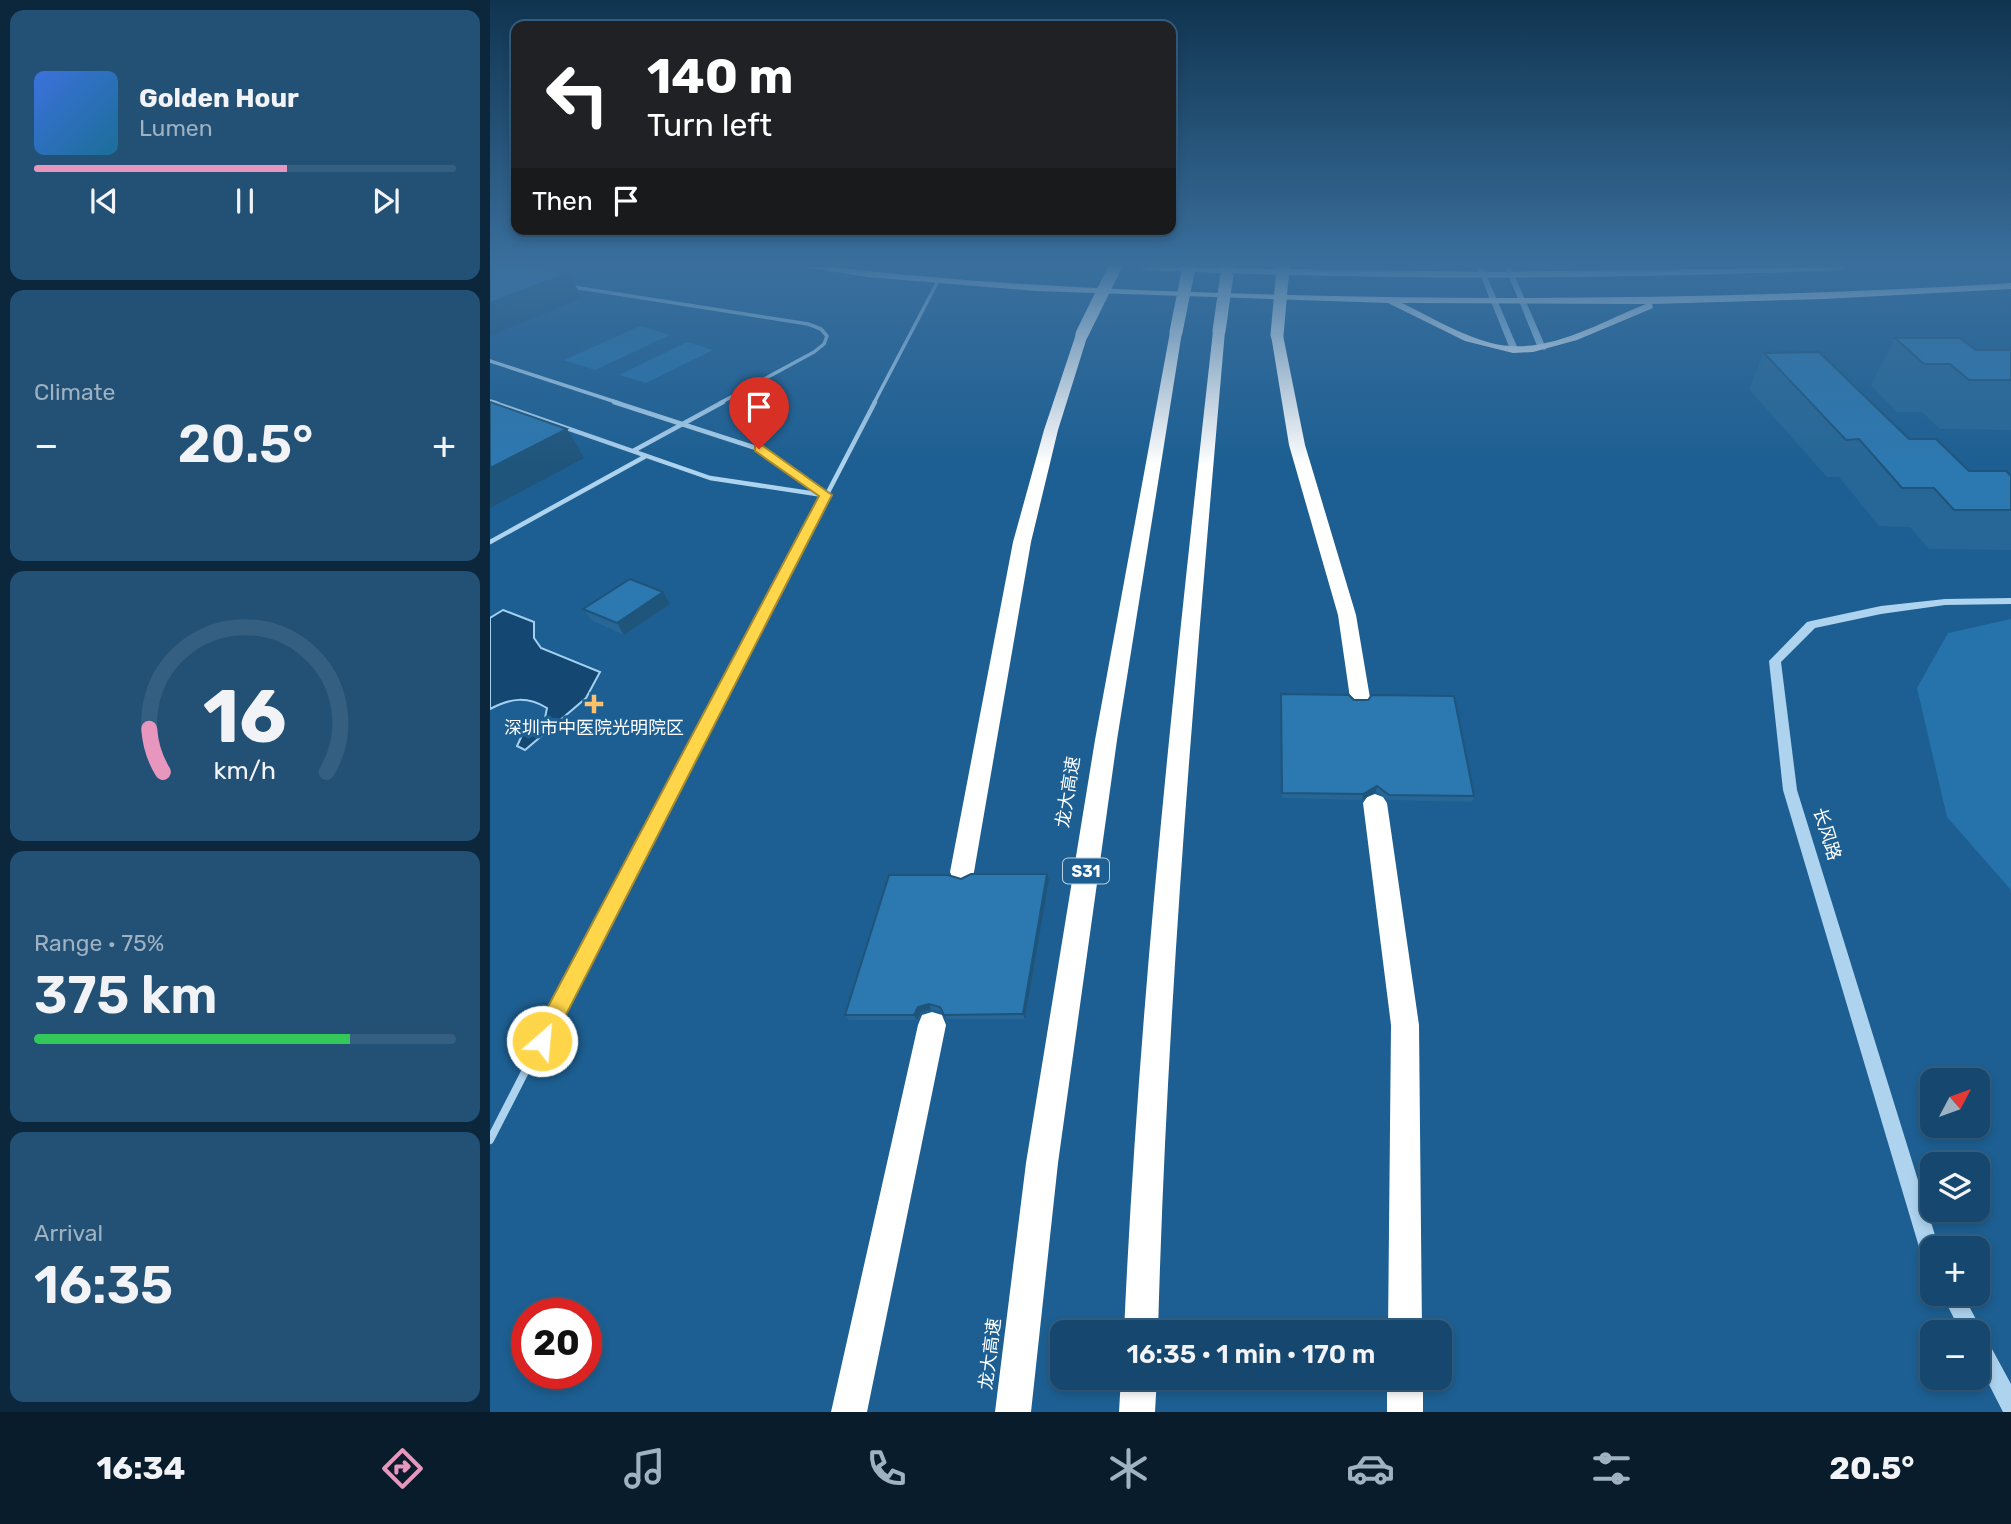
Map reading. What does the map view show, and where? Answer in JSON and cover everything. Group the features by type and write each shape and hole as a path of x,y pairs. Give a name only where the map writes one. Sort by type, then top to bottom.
{"highway":[{"path":"962,872 1021,542 1051,430 1083,333"},
{"name":"龙大高速","path":"1013,1412 1042,1163 1105,740 1176,333"},
{"path":"1140,1320 1147,1162 1178,741 1219,333"},
{"path":"1277,333 1297,445 1347,615 1360,698"},
{"path":"1374,803 1405,1025 1405,1320"},
{"path":"849,1412 932,1025"},
{"path":"1138,1412 1139,1390"},
{"path":"1405,1390 1405,1412"}],"main road":[{"path":"1460,333 1492,347 1514,349 1542,348 1580,333"}],"street":[{"path":"1507,333 1514,349"},
{"path":"1536,333 1542,348"},
{"name":"长风路","path":"1926,1236 1790,790 1775,661 1811,625 1881,610 1945,602 2011,601"},
{"path":"1990,1366 2011,1406"}],"lane":[{"path":"633,451 814,352 824,344 827,336 824,333"},
{"path":"490,1140 911,333"},
{"path":"490,361 759,449 826,495"},
{"path":"490,401 710,478 826,495"},
{"path":"490,542 646,456"}],"shaded area":[{"path":"625,333 670,335 595,370 564,360"},
{"path":"687,342 713,350 646,383 619,375"},
{"path":"503,610 534,622 534,638 541,648 600,672 586,698 525,750 517,746 524,731 544,723 547,708 519,700 490,709 490,618"},
{"path":"2011,619 2011,890 1947,817 1917,688 1948,633"}],"building":[{"path":"1895,338 1960,338 1976,350 2011,350 2011,380 1969,380 1950,364 1924,364"},
{"path":"1819,352 1909,439 1936,439 1969,471 2006,471 2011,476 2011,510 1954,510 1934,488 1902,488 1859,439 1846,440 1764,353"},
{"path":"490,402 567,429 490,468"},
{"path":"630,579 663,592 617,623 583,609"},
{"path":"1281,694 1349,695 1354,700 1368,700 1372,695 1454,696 1474,796 1389,795 1377,786 1363,794 1282,793"},
{"path":"971,874 1047,874 1023,1014 944,1015 940,1007 929,1004 918,1007 914,1015 845,1015 889,875 948,875 961,879"}],"place":[{"name":"深圳市中医院光明院区","path":"594,704"}],"route":[{"path":"542,1041 826,495 759,449"}]}
